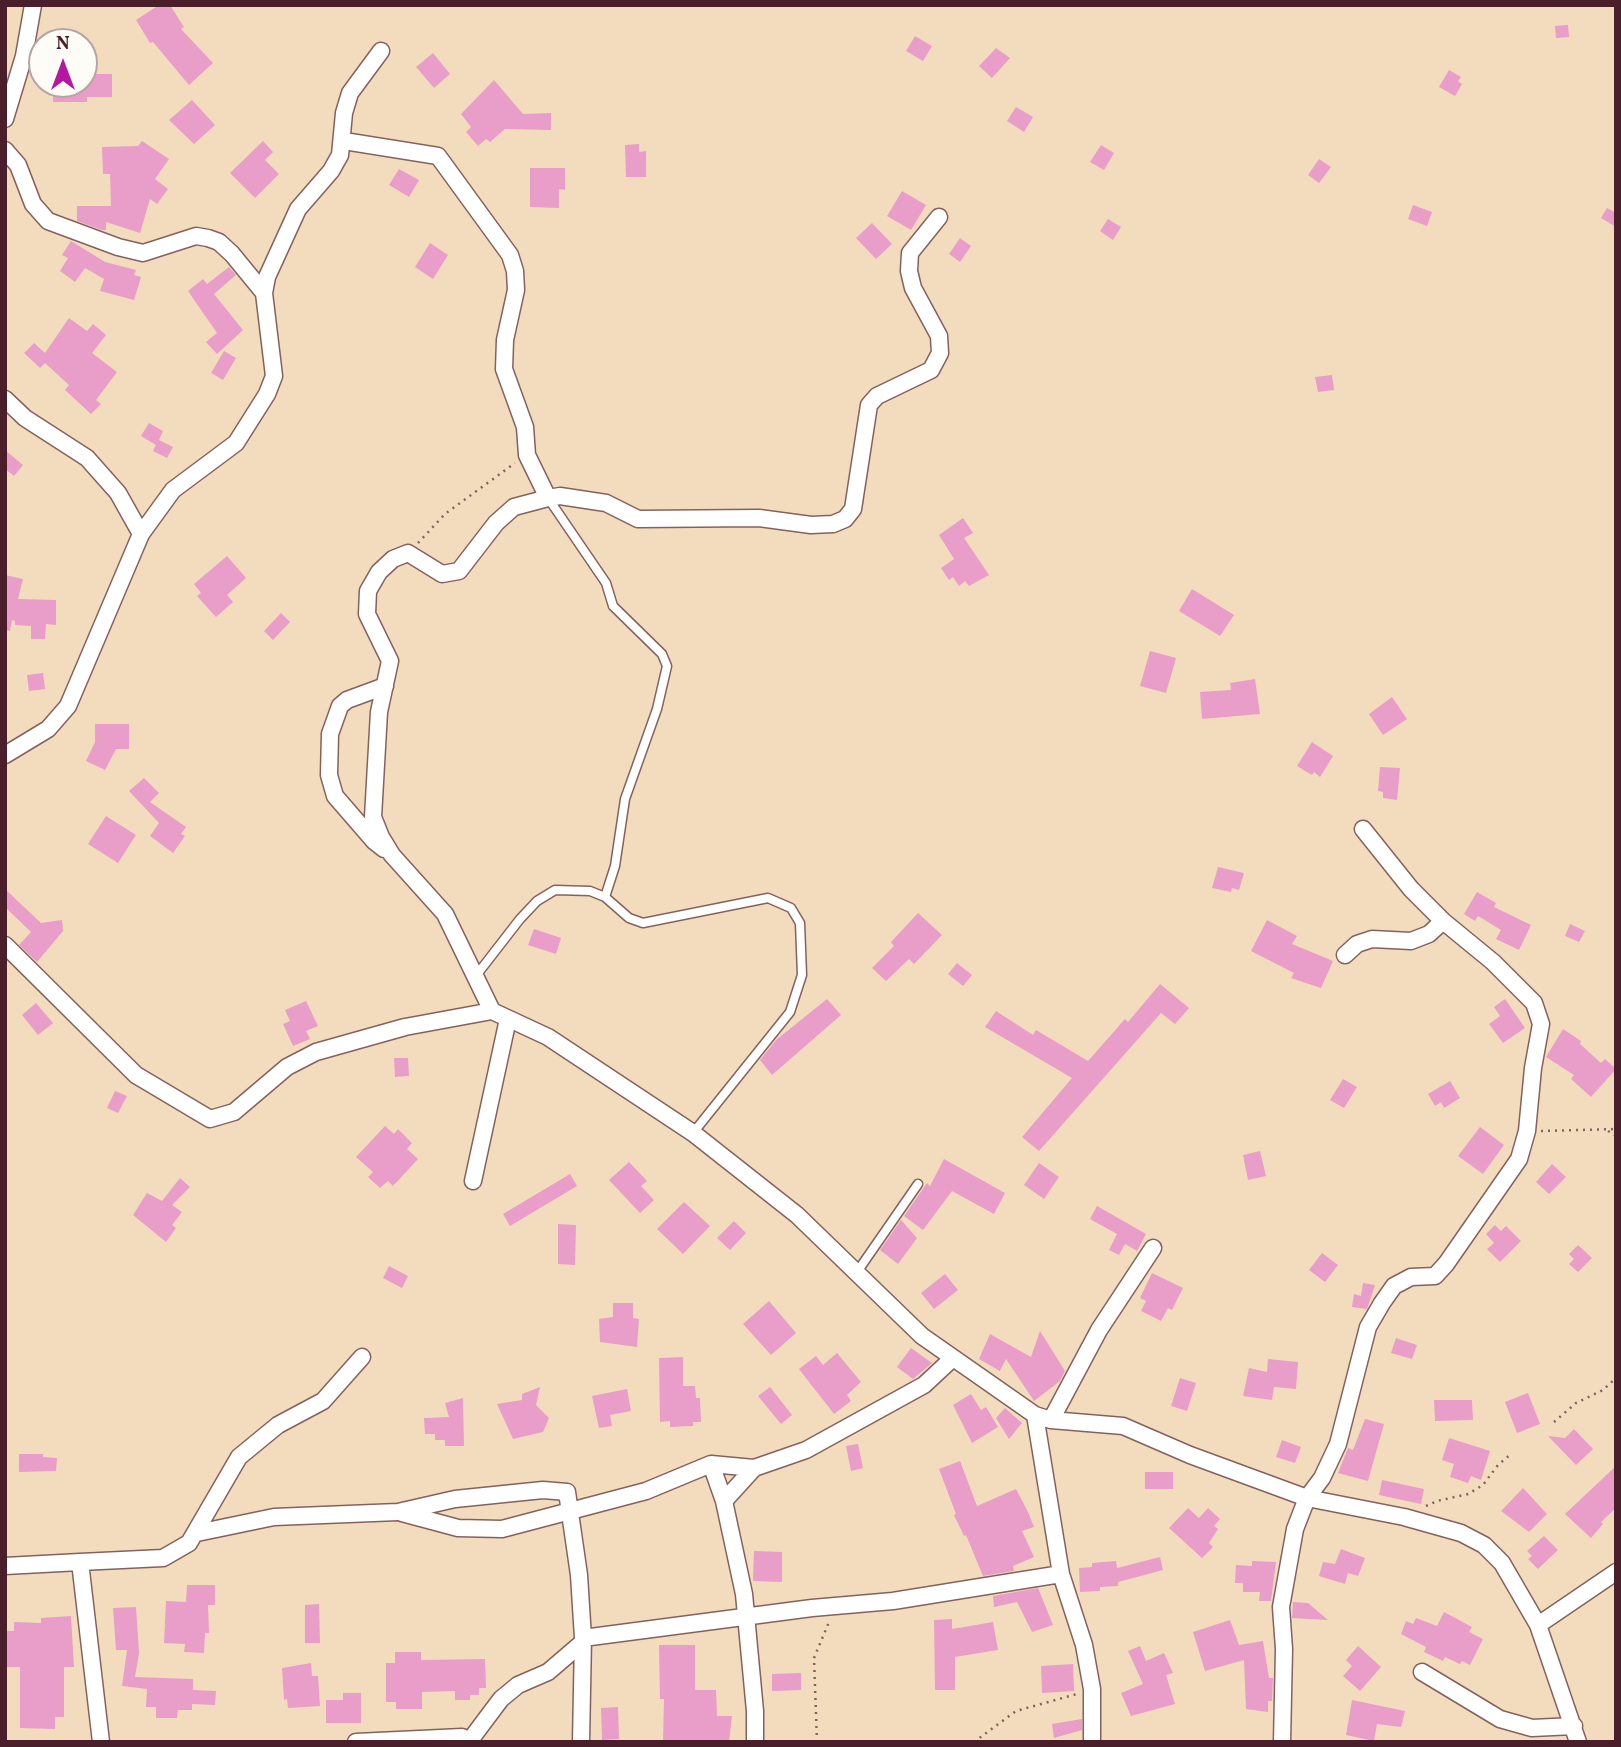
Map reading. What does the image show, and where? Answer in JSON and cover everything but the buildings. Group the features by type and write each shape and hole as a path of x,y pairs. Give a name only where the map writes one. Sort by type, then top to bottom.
{"street":[{"path":"5,119 24,56 33,5"},
{"path":"5,755 48,729 68,706 141,534 173,490 236,443 267,394 274,376 264,293 267,277 298,209 331,172 344,141 344,113 350,93 381,51"},
{"path":"344,141 438,156 510,255 515,271 516,290 505,340 504,369 525,427 527,455 548,498"},
{"path":"5,150 18,165 33,204 48,221 118,247 143,253 195,236 208,238 219,242 232,254 264,293"},
{"path":"392,855 373,817 378,724 390,661 367,614 368,591 386,566 408,552 442,574 459,570 496,523 514,507 560,496 606,503 638,519 759,518 811,525 833,524 845,519 853,509 869,405 877,396 931,370 940,353 939,336 913,288 909,271 910,253 939,218"},
{"path":"5,399 25,418 87,458 118,493 141,534"},
{"path":"385,687 347,700 340,706 330,734 329,775 335,796 374,841 392,855 445,914 492,1011"},
{"path":"1282,1742 1284,1649 1281,1607 1295,1529 1307,1498 1322,1478 1338,1444 1368,1327 1382,1303 1394,1286 1411,1278 1435,1276 1519,1159 1527,1131 1527,1108 1541,1024 1539,1012 1493,961 1443,922 1411,889 1363,829"},
{"path":"1345,955 1357,944 1372,939 1411,941 1429,934 1443,922"},
{"path":"5,945 12,948 135,1075 210,1119 234,1112 287,1067 316,1052 405,1027 492,1011 548,1037 693,1133 797,1214 894,1311 953,1358 1043,1418 1124,1426 1190,1455 1307,1498 1404,1517 1461,1533 1484,1545 1502,1563 1538,1625 1576,1734 1532,1728 1500,1719 1422,1672"},
{"path":"473,1181 508,1018"},
{"path":"1091,1742 1092,1689 1084,1645 1062,1574 1043,1418 1153,1248"},
{"path":"5,1566 163,1558 189,1543 239,1457 278,1425 323,1401 362,1357"},
{"path":"398,1512 458,1528 502,1529 646,1491 711,1464 754,1468 806,1450 924,1385 953,1358"},
{"path":"711,1464 724,1501 746,1617 755,1742"},
{"path":"724,1501 754,1468"},
{"path":"197,1533 274,1517 398,1512 455,1499 543,1490 567,1492 583,1640 581,1742"},
{"path":"80,1562 101,1742"},
{"path":"1538,1625 1616,1572"},
{"path":"356,1742 472,1740 501,1699 518,1685 548,1672 583,1640 837,1605 893,1601 1062,1574"}],"lane":[{"path":"548,498 606,583 613,606 662,654 667,666 657,709 625,799 615,866 605,897"},
{"path":"475,977 520,919 537,901 555,890 590,891 605,897 629,918 643,923 768,898 791,908 800,923 802,975 790,1012 693,1133"},
{"path":"857,1272 918,1184"}],"path":[{"path":"408,552 445,513 527,455"},
{"path":"1527,1131 1616,1129"},
{"path":"1608,1131 1616,1136"},
{"path":"1554,1422 1576,1403 1603,1390 1616,1378"},
{"path":"1404,1517 1437,1501 1468,1494 1483,1485 1498,1465 1511,1454"},
{"path":"817,1742 814,1658 837,1605"},
{"path":"974,1742 1016,1711 1092,1689"}]}
